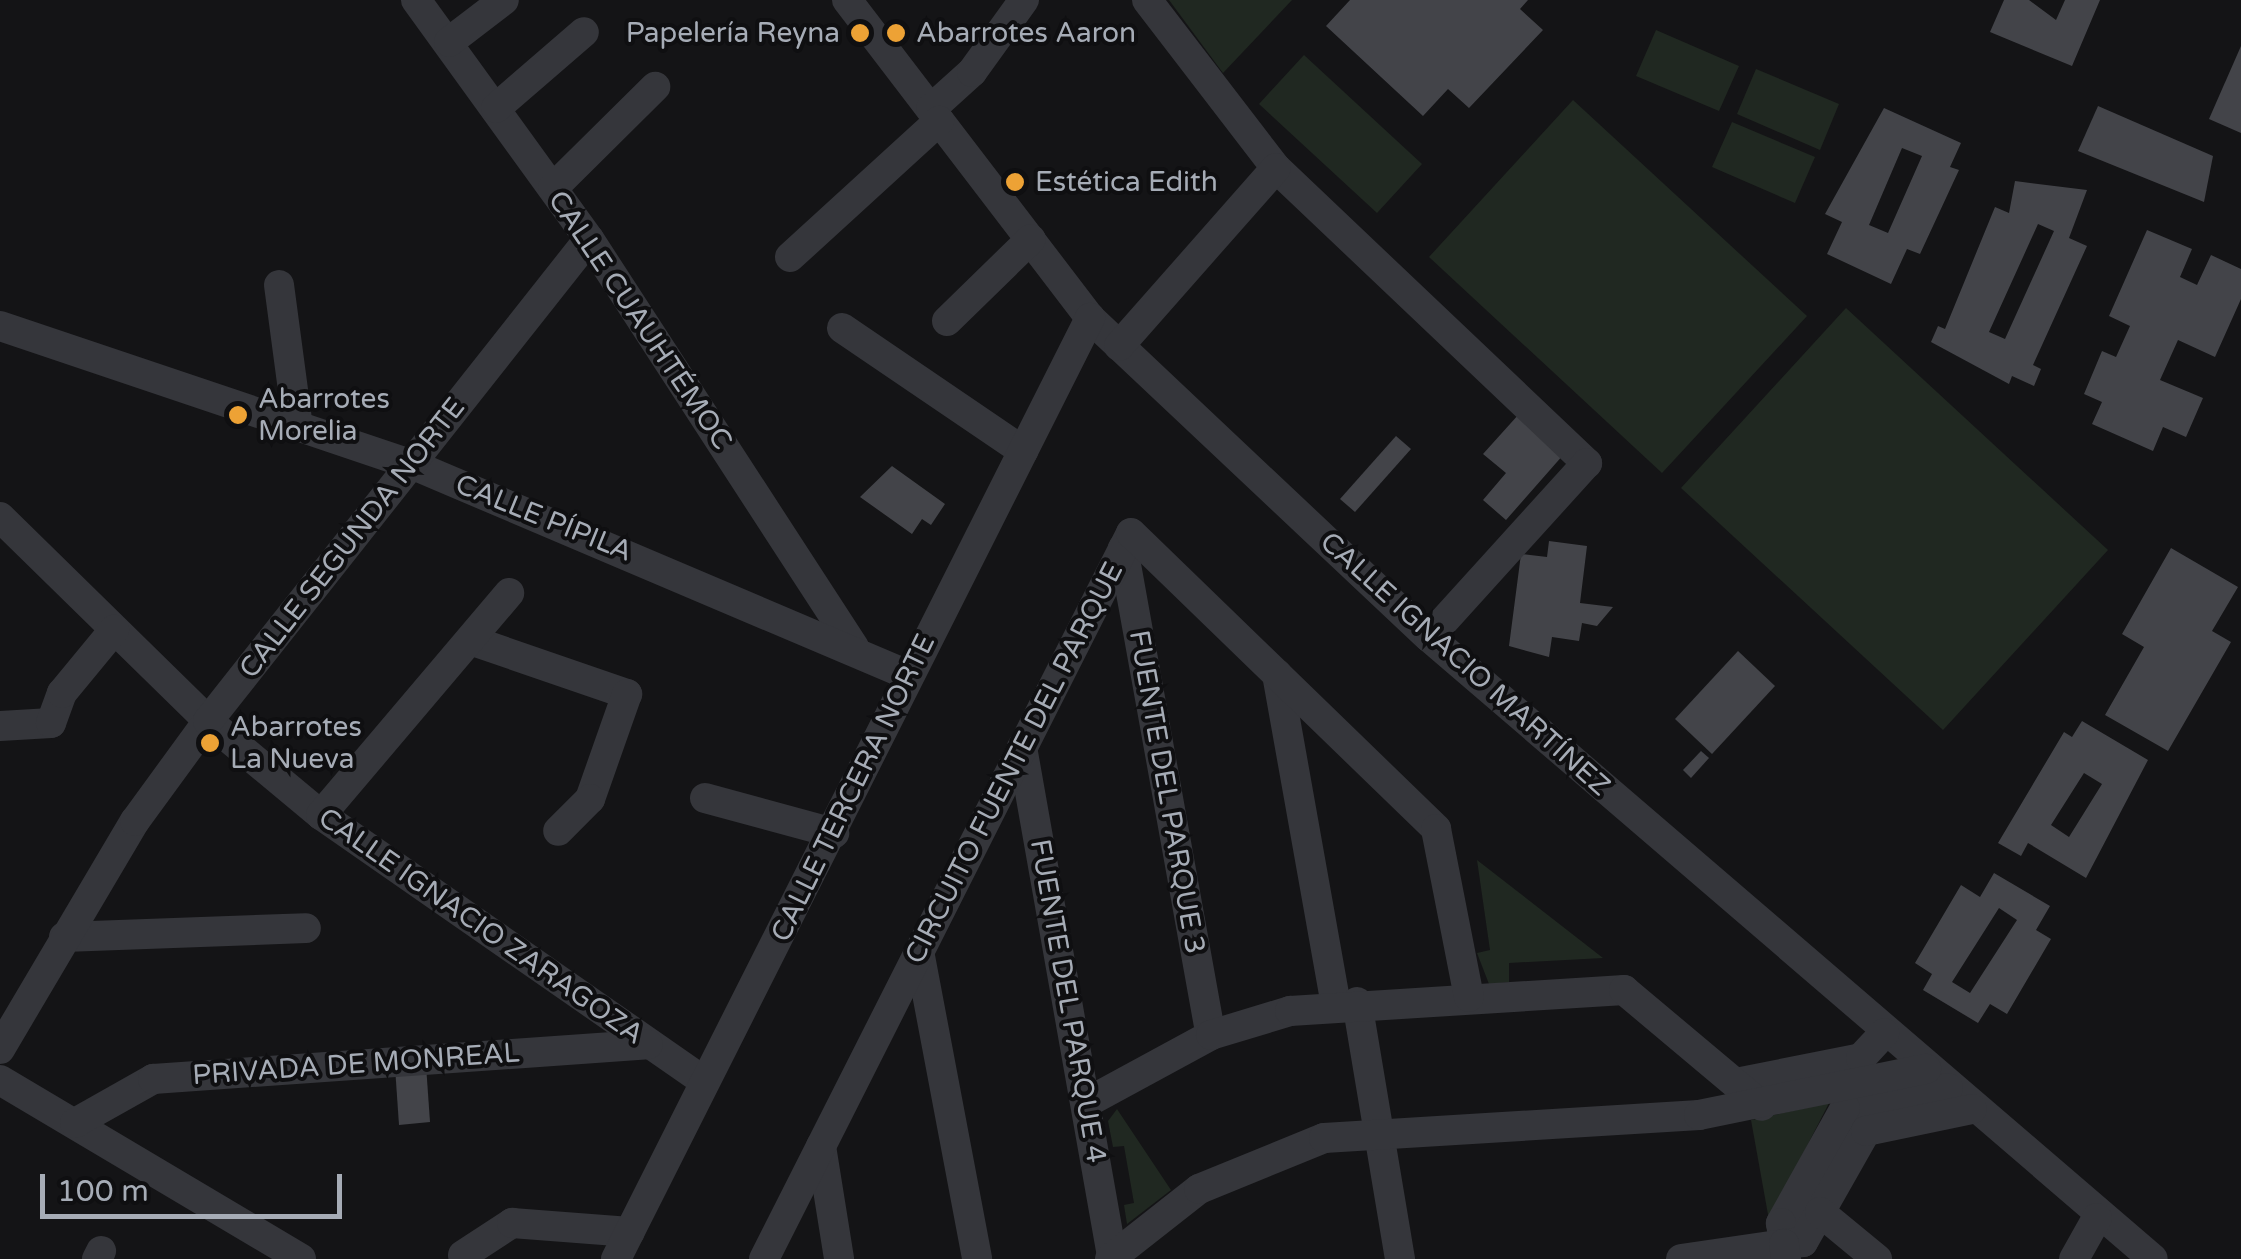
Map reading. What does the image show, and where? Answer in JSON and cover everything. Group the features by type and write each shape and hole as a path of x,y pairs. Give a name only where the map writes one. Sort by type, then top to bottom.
{"street":[{"name":"CALLE CUAUHTÉMOC","path":"416,0 590,240 854,647"},
{"path":"449,42 504,0"},
{"name":"CALLE IGNACIO MARTÍNEZ","path":"847,0 1090,318 1119,346 1429,637 2097,1218 2153,1259"},
{"path":"790,258 935,115 1024,0"},
{"path":"1147,0 1276,168 1588,463 1429,637"},
{"path":"496,108 584,32"},
{"path":"552,188 655,88"},
{"path":"1119,346 1276,168"},
{"path":"946,321 1032,239"},
{"name":"CALLE SEGUNDA NORTE","path":"0,1049 64,937 208,721 590,240"},
{"path":"279,284 298,427"},
{"name":"CALLE TERCERA NORTE","path":"623,1246 1090,318"},
{"name":"CALLE PÍPILA","path":"0,326 411,464 854,647 908,675"},
{"path":"842,328 1023,452"},
{"name":"CALLE IGNACIO ZARAGOZA","path":"0,518 208,721 322,815 704,1081"},
{"name":"CIRCUITO FUENTE DEL PARQUE","path":"764,1259 1131,532 1436,829 1470,997"},
{"name":"FUENTE DEL PARQUE 3","path":"1123,548 1211,1036"},
{"path":"322,815 476,642 509,593"},
{"path":"0,726 52,723 62,692 114,630"},
{"path":"476,642 627,694 590,800 558,831"},
{"path":"1277,674 1346,1003 1379,1129 1400,1259"},
{"name":"FUENTE DEL PARQUE 4","path":"1022,747 1111,1257"},
{"path":"705,798 834,833"},
{"path":"64,937 306,928"},
{"path":"920,951 977,1259"},
{"path":"1086,1103 1211,1036 1346,1003 1624,990 1762,1106"},
{"path":"1736,1083 1861,1058 1884,1033"},
{"name":"PRIVADA DE MONREAL","path":"76,1123 153,1079 648,1044"},
{"path":"1111,1257 1225,1174 1293,1146 1379,1129 1581,1127 1762,1106 1937,1079"},
{"path":"1785,1252 1781,1223 1845,1108 1937,1079"},
{"path":"0,1080 302,1259"},
{"path":"1681,1259 1785,1252 1803,1242 1866,1131 1972,1109"},
{"path":"821,1146 839,1259"},
{"path":"1820,1212 1877,1259"},
{"path":"2074,1259 2097,1218"},
{"path":"463,1255 512,1223 623,1246"}],"shaded area":[{"path":"1169,0 1292,0 1223,73"},
{"path":"1656,30 1739,66 1719,111 1636,76"},
{"path":"1304,55 1422,164 1377,213 1259,104"},
{"path":"1756,69 1839,104 1820,150 1737,114"},
{"path":"1573,100 1807,316 1662,473 1429,257"},
{"path":"1732,122 1815,157 1795,203 1712,167"},
{"path":"1846,308 2108,550 1943,730 1681,488"},
{"path":"1477,860 1603,958 1509,963 1509,982 1489,984 1477,953 1490,950"},
{"path":"1829,1103 1769,1220 1751,1120"},
{"path":"1117,1109 1171,1190 1127,1224 1124,1205 1134,1203 1124,1146 1113,1147 1108,1121"}],"building":[{"path":"1350,0 1528,0 1520,9 1543,30 1469,108 1448,89 1423,116 1326,26"},
{"path":"2004,0 2029,0 2056,20 2065,0 2100,0 2072,66 1990,32"},
{"path":"2241,46 2241,133 2209,119"},
{"path":"2098,106 2213,156 2204,202 2078,151"},
{"path":"1884,108 1961,143 1950,167 1959,170 1920,254 1907,249 1891,284 1827,254 1842,222 1825,214","holes":["1902,148 1922,156 1888,233 1869,225"]},
{"path":"2015,181 2087,190 2069,238 2087,246 2033,365 2041,369 2034,386 2012,376 2009,384 1931,342 1938,326 1945,329 1995,207 2009,213","holes":["2038,224 2054,231 2005,339 1989,332"]},
{"path":"2147,230 2192,249 2180,277 2197,285 2211,255 2241,269 2241,299 2215,357 2178,340 2160,380 2203,398 2186,437 2163,427 2153,451 2092,424 2102,402 2084,394 2102,351 2116,357 2130,326 2109,316"},
{"path":"1519,414 1564,454 1506,520 1483,500 1506,473 1483,454"},
{"path":"1396,436 1411,449 1355,512 1340,499"},
{"path":"892,466 945,504 931,525 922,519 912,534 860,497"},
{"path":"1549,541 1587,546 1580,603 1613,607 1597,626 1582,623 1579,641 1552,637 1549,657 1509,646 1521,554 1547,557"},
{"path":"2171,548 2238,587 2212,631 2231,642 2168,751 2105,715 2144,647 2122,634"},
{"path":"1738,651 1775,686 1712,754 1675,719"},
{"path":"2082,721 2148,760 2086,878 2028,843 2021,856 1998,843 2064,732 2072,737","holes":["2084,773 2102,784 2069,837 2051,825"]},
{"path":"1701,751 1709,758 1691,778 1683,770"},
{"path":"1994,873 2050,906 2036,930 2051,939 2007,1014 1990,1004 1978,1023 1923,990 1932,974 1915,963 1961,885 1980,897","holes":["1999,908 2017,920 1970,993 1952,982"]},
{"path":"426,1065 430,1122 399,1125 395,1067"}],"place":[{"name":"Papelería Reyna","path":"860,33"},
{"name":"Abarrotes Aaron","path":"896,33"},
{"name":"Estética Edith","path":"1015,182"},
{"name":"Abarrotes Morelia","path":"238,415"},
{"name":"Abarrotes La Nueva","path":"210,743"}]}
